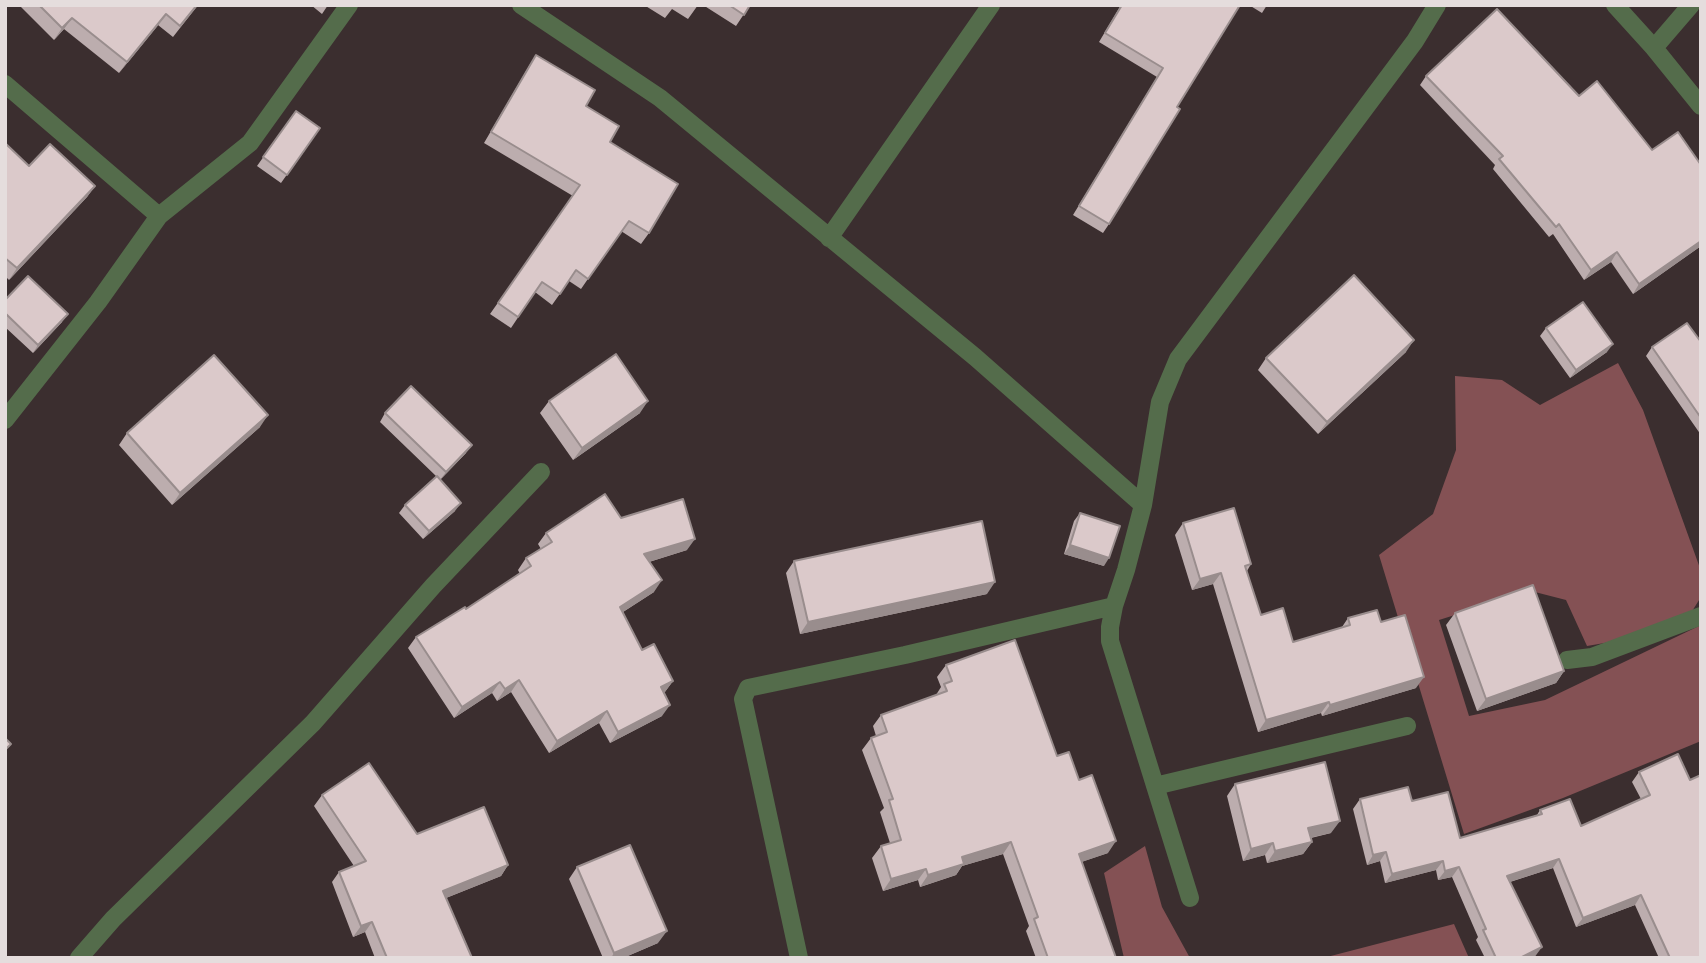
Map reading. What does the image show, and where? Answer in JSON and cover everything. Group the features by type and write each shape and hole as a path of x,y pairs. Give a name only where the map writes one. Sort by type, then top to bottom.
{"street":[{"path":"5,420 98,302 159,216 208,174 250,143 349,5"},
{"path":"521,5 660,98 975,357 1143,505"},
{"path":"829,238 992,5"},
{"path":"1190,898 1111,641 1110,627 1143,505 1160,402 1178,359 1407,52 1437,5"},
{"path":"1615,5 1701,106"},
{"path":"1654,48 1691,5"},
{"path":"5,84 159,216"},
{"path":"79,958 113,919 313,723 433,586 541,472"},
{"path":"799,958 743,699 748,688 905,655 1114,606"},
{"path":"1567,660 1592,657 1701,616"},
{"path":"1155,786 1407,726"}],"shaded area":[{"path":"1618,363 1643,410 1701,571 1701,597 1689,616 1622,640 1587,646 1566,600 1531,591 1439,620 1469,716 1545,700 1701,625 1701,741 1563,798 1464,834 1379,555 1433,514 1456,450 1455,376 1502,380 1540,405"},
{"path":"1145,846 1162,907 1190,958 1124,958 1104,873"},
{"path":"1454,924 1469,958 1323,958"}],"building":[{"path":"39,5 197,5 180,26 166,14 127,62 72,18 62,28"},
{"path":"729,5 750,5 744,15"},
{"path":"1122,5 1240,5 1109,224 1079,206 1163,68 1105,33"},
{"path":"1497,9 1579,96 1597,81 1652,150 1678,132 1701,165 1701,241 1639,284 1617,252 1591,270 1559,224 1556,227 1499,159 1503,156 1426,76"},
{"path":"536,55 595,90 586,106 619,126 610,142 678,184 649,233 629,221 588,279 576,270 560,294 542,282 518,317 498,303 580,185 491,132"},
{"path":"296,111 320,128 287,175 263,157"},
{"path":"5,143 29,166 50,144 95,186 17,268 5,258"},
{"path":"1354,275 1414,340 1327,422 1266,358"},
{"path":"28,276 68,314 38,345 5,313 5,300"},
{"path":"1583,302 1613,344 1576,370 1546,328"},
{"path":"1687,323 1701,342 1701,418 1652,347"},
{"path":"616,354 648,401 582,448 549,401"},
{"path":"214,355 268,415 180,493 127,433"},
{"path":"411,386 472,445 446,472 385,413"},
{"path":"437,476 461,503 429,531 405,505"},
{"path":"605,494 621,518 683,499 695,539 644,554 662,580 620,607 642,650 654,644 673,681 661,687 670,705 618,732 607,711 557,741 519,680 505,689 500,682 462,707 416,637 465,607 466,609 531,566 526,558 552,542 546,533"},
{"path":"1234,508 1251,564 1245,566 1261,615 1283,608 1293,642 1350,625 1348,618 1377,610 1381,622 1405,615 1424,677 1330,705 1329,702 1266,720 1221,573 1200,579 1183,523"},
{"path":"1080,513 1120,526 1109,558 1070,545"},
{"path":"982,521 995,582 808,622 794,561"},
{"path":"1533,585 1564,671 1486,699 1455,613"},
{"path":"1015,640 1057,756 1069,752 1079,780 1092,775 1116,841 1079,854 1116,958 1048,958 1034,919 1038,917 1011,842 962,857 964,864 928,875 926,869 891,879 881,846 901,840 889,800 893,799 871,738 887,732 881,715 947,691 944,684 952,681 946,665"},
{"path":"5,738 11,744 5,750"},
{"path":"1678,754 1690,780 1701,775 1701,958 1670,958 1641,895 1583,918 1559,859 1507,876 1542,947 1520,958 1496,958 1459,867 1445,871 1443,861 1392,874 1386,852 1373,855 1360,799 1408,787 1412,801 1448,792 1460,838 1542,814 1540,810 1570,799 1581,826 1650,795 1639,772"},
{"path":"1325,762 1340,821 1308,828 1312,842 1275,851 1273,843 1251,849 1235,784"},
{"path":"369,763 417,834 484,807 508,865 443,891 472,958 387,958 372,922 361,926 339,872 366,861 322,795"},
{"path":"630,845 667,931 614,953 577,867"}]}
